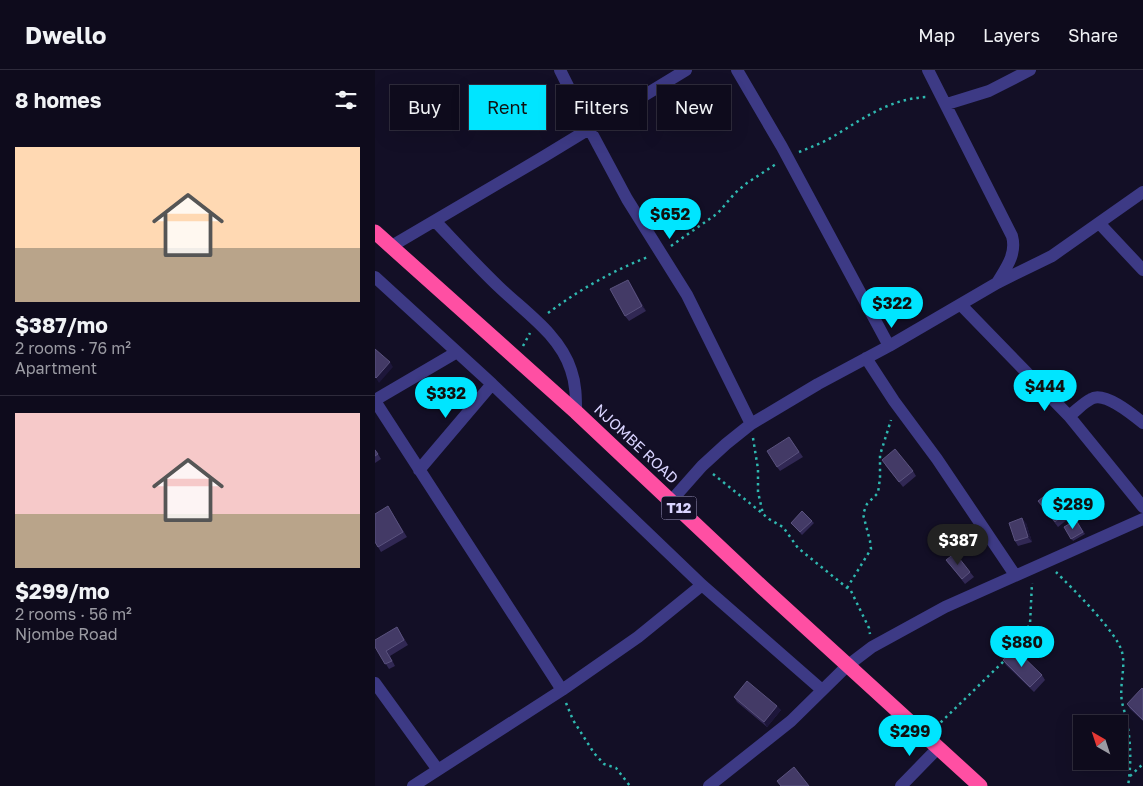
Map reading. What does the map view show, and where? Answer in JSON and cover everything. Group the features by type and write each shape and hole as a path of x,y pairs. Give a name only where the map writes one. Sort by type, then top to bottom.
{"highway":[{"name":"NJOMBE ROAD","path":"375,232 577,412 847,666 980,786"}],"street":[{"path":"560,70 568,85"},
{"path":"647,94 687,70"},
{"path":"737,70 889,346"},
{"path":"928,70 1003,216 1015,245 1013,254 997,283"},
{"path":"947,104 989,91 1029,70"},
{"path":"391,246 586,130"},
{"path":"590,130 627,199 687,295 751,424"},
{"path":"671,501 702,466 751,424 997,283 1052,256 1143,192"},
{"path":"435,221 500,287 537,321 563,353 571,370 575,387 577,412"},
{"path":"1099,223 1143,270"},
{"path":"375,277 492,384 702,585 822,690"},
{"path":"961,305 1069,416 1143,507"},
{"path":"457,352 375,401 562,690"},
{"path":"866,358 1015,575"},
{"path":"419,470 492,384"},
{"path":"1069,416 1092,398 1098,397 1121,406 1143,423"},
{"path":"709,786 791,721 847,666 873,647 945,607 1143,520"},
{"path":"413,786 562,690 638,637 702,585"},
{"path":"375,683 438,770"},
{"path":"901,786 938,748"}],"path":[{"path":"516,358 537,321 561,303 600,279 623,267 661,252 680,241 718,213 735,193 762,172 834,136 866,115 889,105 922,97 929,97 947,104"},
{"path":"847,588 871,549 863,514 867,504 878,493 880,455 890,423 894,401"},
{"path":"751,424 758,469 758,492 763,514"},
{"path":"702,466 769,519 783,527 798,548 851,591 869,628 873,647"},
{"path":"1045,563 1087,604 1118,642 1122,650 1121,694 1130,742 1130,776 1128,786"},
{"path":"925,737 1017,647 1030,624 1032,569"},
{"path":"562,690 573,720 594,753 604,764 616,768 630,786"},
{"path":"1130,776 1143,764"}],"building":[{"path":"628,280 642,306 625,316 610,289"},
{"path":"375,349 390,362 376,378 375,377"},
{"path":"789,437 799,452 777,467 767,451"},
{"path":"895,449 913,471 899,482 882,460"},
{"path":"1047,494 1064,514 1055,522 1038,501"},
{"path":"388,506 403,532 378,547 375,542 375,514"},
{"path":"802,511 812,521 800,532 791,523"},
{"path":"1022,518 1028,537 1015,541 1009,523"},
{"path":"1076,520 1083,532 1071,539 1064,527"},
{"path":"955,553 970,572 962,579 946,560"},
{"path":"397,627 404,640 386,651 392,661 385,664 375,647 375,640"},
{"path":"1014,648 1042,675 1030,687 1003,660"},
{"path":"747,681 777,706 764,722 734,697"},
{"path":"1143,689 1143,720 1127,704"},
{"path":"794,767 809,786 781,786 777,781"}]}
